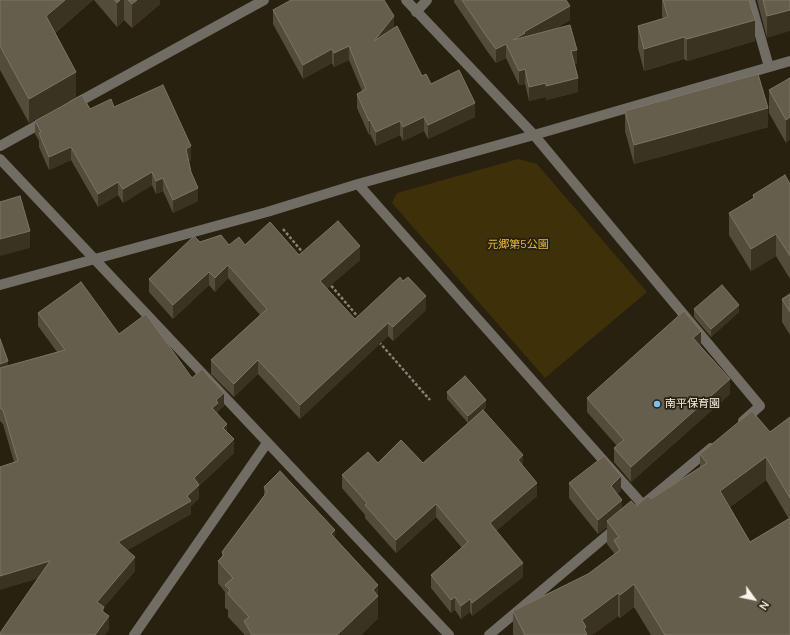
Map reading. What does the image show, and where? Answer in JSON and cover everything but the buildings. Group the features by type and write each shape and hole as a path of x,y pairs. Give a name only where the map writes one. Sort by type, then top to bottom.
{"street":[{"path":"0,146 264,0"},
{"path":"406,0 534,135 760,406 737,426"},
{"path":"416,12 427,0"},
{"path":"750,0 769,67"},
{"path":"0,285 94,258 267,212 358,184 790,61"},
{"path":"0,159 449,635"},
{"path":"358,184 643,505"},
{"path":"489,635 719,441"},
{"path":"134,635 267,443"}],"path":[{"path":"267,212 308,259"},
{"path":"323,276 364,324"},
{"path":"379,341 430,400"}],"green space":[{"name":"元郷第5公園","path":"518,159 537,164 647,292 545,378 392,203 397,193"}],"place":[{"name":"南平保育園","path":"657,404"}]}
